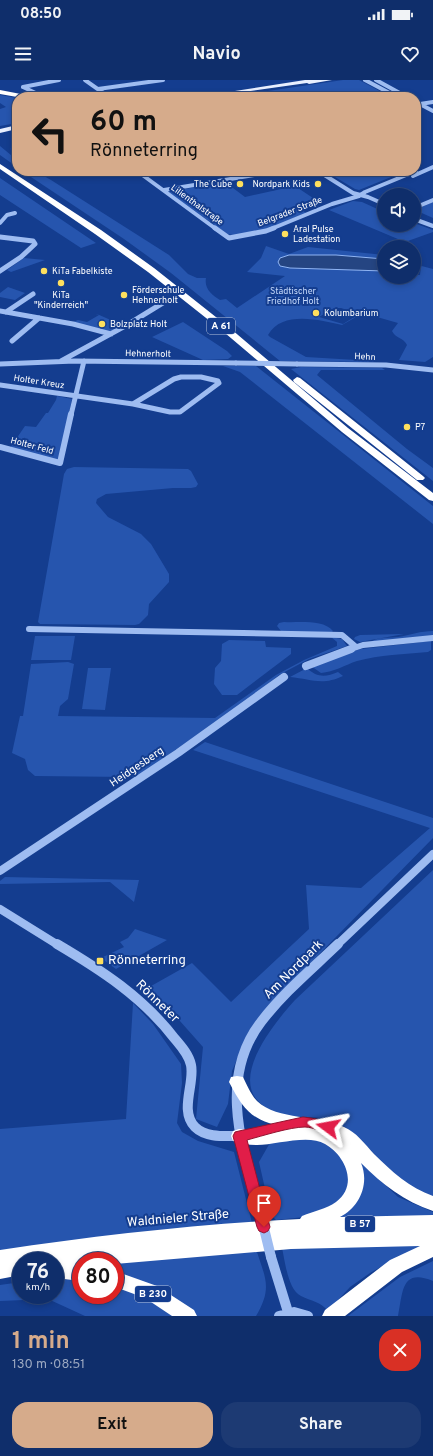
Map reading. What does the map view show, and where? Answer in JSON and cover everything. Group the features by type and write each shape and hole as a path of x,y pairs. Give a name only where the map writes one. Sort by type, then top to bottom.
{"highway":[{"path":"0,93 12,96"},
{"path":"0,93 12,95"},
{"name":"A 61","path":"0,159 12,167"},
{"name":"A 61","path":"0,166 12,174"},
{"name":"A 61","path":"15,176 152,270 228,331 345,430 433,498"},
{"name":"A 61","path":"24,176 133,250 200,300 433,488"},
{"path":"237,1082 251,1105 263,1114 275,1118 315,1123 340,1133 351,1141 392,1183 405,1192 433,1204"},
{"path":"239,1136 303,1122"},
{"path":"239,1136 256,1138 302,1132 317,1134 331,1139 346,1152 354,1163 357,1174 355,1189 352,1197 346,1204 334,1213 322,1218 286,1227"},
{"name":"Waldnieler Straße","path":"0,1258 62,1248 286,1227 433,1223"},
{"name":"B 57","path":"64,1262 227,1246 377,1238 433,1238"},
{"path":"331,1316 396,1266 433,1249"},
{"path":"0,1271 12,1269"},
{"name":"B 230","path":"124,1282 151,1292 188,1316"}],"main road":[{"path":"302,84 313,80"},
{"path":"233,92 313,80"},
{"path":"248,92 330,80"},
{"path":"0,129 12,127"}],"street":[{"path":"34,92 23,87 58,80"},
{"path":"85,80 102,92"},
{"path":"98,89 163,80"},
{"path":"365,80 388,92"},
{"path":"376,80 398,92"},
{"path":"422,104 433,103"},
{"path":"422,104 433,110"},
{"path":"421,109 433,116"},
{"path":"421,169 433,164"},
{"path":"421,173 433,168"},
{"name":"Lilienthalstraße","path":"144,176 229,238"},
{"path":"164,190 249,176"},
{"path":"325,176 351,195"},
{"path":"363,196 365,192 404,176"},
{"path":"363,196 413,176"},
{"name":"Belgrader Straße","path":"229,238 266,231 351,195 363,196"},
{"path":"363,196 377,203"},
{"path":"363,196 377,203"},
{"name":"Belgrader Straße","path":"332,204 363,196"},
{"path":"421,205 433,200"},
{"path":"0,223 7,215 15,213"},
{"path":"421,220 433,225"},
{"path":"0,237 25,239 33,241 35,244 21,257 0,271"},
{"path":"6,312 32,294"},
{"path":"59,362 111,334 166,301"},
{"path":"0,311 111,334"},
{"path":"12,341 39,318"},
{"name":"Hehnerholt","path":"0,364 84,361 296,364"},
{"name":"Holter Kreuz","path":"60,463 84,361"},
{"name":"Hehn","path":"296,364 386,365 433,370"},
{"name":"Holter Kreuz","path":"0,385 133,404 170,412 180,412 219,383 218,381 201,377 181,377 174,379 133,404"},
{"name":"Holter Feld","path":"0,447 60,463"},
{"path":"29,628 342,634 356,647"},
{"path":"306,666 356,647 433,638"},
{"name":"Heidgesberg","path":"0,872 178,753 281,679"},
{"name":"Am Nordpark","path":"239,1136 236,1116 237,1082 241,1059 260,1024 283,997 433,854"},
{"name":"Rönneter","path":"0,909 40,935 107,974 143,1004 163,1024 180,1045 192,1066 188,1097 190,1122 195,1128 208,1134 239,1136"},
{"path":"239,1136 271,1256 283,1314 295,1311 308,1316"}],"green space":[{"path":"343,80 359,80 382,92 260,92"},
{"path":"0,95 12,97 12,124 0,126 0,109 6,107 0,103"},
{"path":"0,146 12,156 12,163 0,155"},
{"name":"Städtischer Friedhof Holt","path":"30,176 44,176 51,180 169,255 188,274 197,278 206,278 207,288 212,294 220,300 226,299 237,308 285,276 247,272 261,258 266,246 289,254 308,247 377,254 377,258 336,255 313,256 285,267 377,270 377,284 421,284 421,266 433,269 433,357 425,362 399,360 407,345 392,331 398,323 363,313 342,325 313,319 282,322 274,327 268,335 306,357 374,362 280,361 171,273 124,239","holes":["334,308 341,308 359,314 343,324 319,317"]},
{"path":"333,176 394,176 359,190"},
{"path":"0,178 96,243 81,248 0,195"},
{"path":"225,182 245,197 295,186 316,200 298,207 306,213 288,221 257,232 236,235 227,234 168,192"},
{"path":"353,201 362,202 377,209 377,230 329,210"},
{"path":"433,202 433,218 421,213 421,207"},
{"path":"421,226 433,230 433,232 411,240 400,240 381,232 421,232"},
{"path":"24,258 45,260 11,272 7,270"},
{"path":"8,287 25,293 15,300 0,297 0,293"},
{"path":"97,314 122,325 110,332 73,322 78,320 87,322 99,315"},
{"path":"183,322 227,351 232,356 228,359 203,360 152,337"},
{"path":"223,366 256,366 433,506 433,524 240,372"},
{"path":"301,367 382,368 385,370 321,370 317,375 407,449 433,468 433,481 291,369"},
{"path":"57,396 72,399 59,461 10,448 25,426 36,427 46,413 48,413"},
{"path":"74,467 188,469 191,471 198,484 196,487 191,488 173,488 106,494 97,499 96,503 108,517 141,534 151,544 169,574 169,582 149,604 148,615 139,624 40,624 38,622 64,474 67,469"},
{"path":"279,623 317,623 329,627 333,631 288,633 281,631 277,626"},
{"path":"433,631 433,636 370,642 380,638 398,637 420,632"},
{"path":"404,634 360,642 354,639 360,635"},
{"path":"35,636 75,636 71,660 31,660"},
{"path":"331,637 342,639 347,646 309,659 279,675 253,696 138,776 35,776 28,770 25,759 12,753 20,716 23,716 31,664 68,662 74,664 68,699 60,706 58,716 215,718 276,675 304,660 337,646 337,642"},
{"path":"229,640 265,641 266,647 291,648 291,654 237,695 222,695 214,684 215,668 221,661 222,644"},
{"path":"431,641 431,650 428,652 374,657 321,673 311,666 342,654 361,649"},
{"path":"88,668 111,668 105,710 82,709"},
{"path":"307,668 314,674 322,676 338,672 343,676 329,681 316,681 290,677"},
{"path":"205,742 433,818 433,838 283,991 249,1031 232,1071 228,1104 217,1127 196,1119 203,1047 164,1003 157,1002 144,990 192,963 231,1002 309,929 306,885 361,888 430,828 193,750"},
{"path":"433,870 433,1199 398,1181 353,1133 340,1124 326,1119 290,1116 273,1112 259,1102 252,1091 250,1078 253,1063 259,1049 277,1021 295,1000"},
{"path":"5,877 139,880 134,902 110,882 0,884 0,881"},
{"path":"135,929 167,940 116,969 101,958 124,947 120,942 128,938"},
{"path":"133,1003 153,1024 181,1064 182,1083 177,1123 182,1132 198,1141 234,1152 252,1223 0,1252 0,1129 126,1119"},
{"path":"307,1136 331,1143 351,1172 347,1196 314,1216 276,1220 271,1215 259,1162 271,1141"},
{"path":"351,1153 398,1197 433,1212 433,1218 332,1219 347,1207"},
{"path":"433,1242 433,1245 398,1256 370,1273 350,1287 328,1311 319,1304 301,1296 293,1288 288,1275 282,1248"},
{"path":"256,1249 266,1282 266,1290 256,1316 85,1316 59,1304 64,1304 64,1280 72,1279 72,1304 124,1304 124,1261"},
{"path":"433,1261 433,1281 423,1278 415,1278 409,1280 405,1285 398,1316 348,1316 400,1277"},
{"path":"12,1283 12,1300 0,1301 0,1285"}],"shaded area":[{"path":"289,255 336,255 377,258 377,271 290,268 280,266 278,262 280,258"}],"place":[{"name":"The Cube","path":"240,184"},
{"name":"Nordpark Kids","path":"318,184"},
{"name":"Aral Pulse Ladestation","path":"285,234"},
{"name":"KiTa Fabelkiste","path":"44,271"},
{"name":"KiTa \"Kinderreich\"","path":"61,283"},
{"name":"Förderschule Hehnerholt","path":"124,295"},
{"name":"Kolumbarium","path":"316,313"},
{"name":"Bolzplatz Holt","path":"102,324"},
{"name":"P7","path":"407,427"},
{"name":"Rönneterring","path":"100,961"}],"route":[{"path":"264,1227 239,1136 303,1122 315,1123 328,1127"}]}
